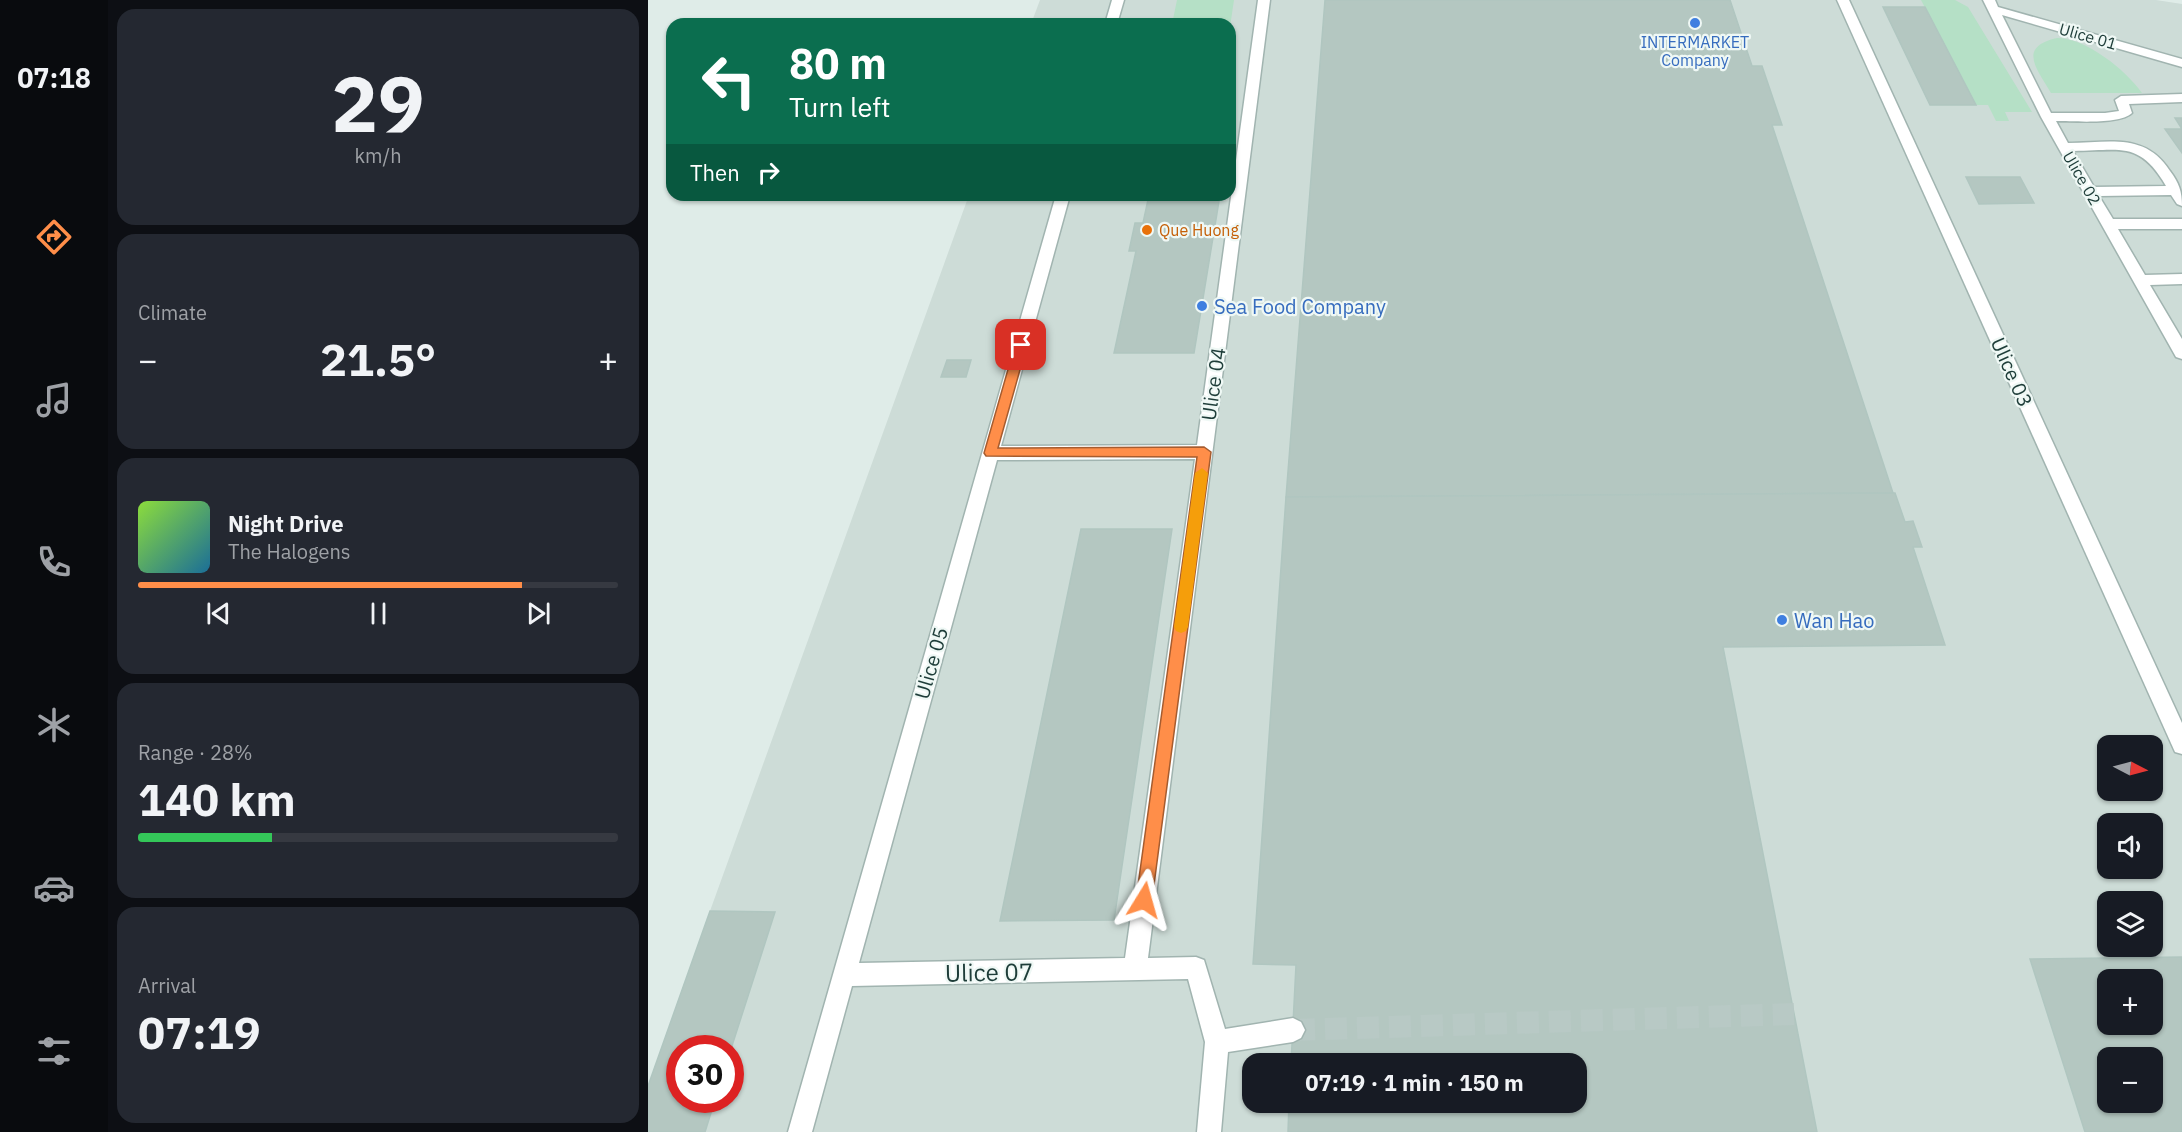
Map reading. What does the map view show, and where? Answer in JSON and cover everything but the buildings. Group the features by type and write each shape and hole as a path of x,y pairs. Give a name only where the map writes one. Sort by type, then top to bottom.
{"street":[{"path":"1114,18 1118,0"},
{"name":"Ulice 04","path":"1135,971 1264,0"},
{"name":"Ulice 03","path":"1843,0 2182,745"},
{"name":"Ulice 01","path":"1991,5 2182,63"},
{"name":"Ulice 02","path":"1991,5 2047,117 2182,353"},
{"path":"2047,117 2105,117 2126,113 2121,100 2182,98"},
{"path":"2064,147 2135,147 2145,150 2153,156 2179,196"},
{"path":"2090,192 2179,196"},
{"name":"Ulice 05","path":"800,1132 1061,201"},
{"path":"2108,224 2182,224"},
{"path":"2140,280 2182,279"},
{"path":"991,453 1204,452"},
{"path":"1135,971 1196,968 1217,1042 1209,1132"},
{"name":"Ulice 07","path":"844,975 1135,971"},
{"path":"1217,1042 1293,1030"}],"shaded area":[{"path":"1040,0 2156,0 2182,4 2182,1132 648,1132 666,1068 666,1113 744,1113 744,1035 675,1035 710,911 967,201 1236,201 1236,18 1033,18"}],"green space":[{"path":"1177,0 1234,0 1231,18 1173,18"},
{"path":"1921,0 1955,0 1968,7 2032,112 2005,112 2009,121 1996,121 1988,105 1976,105"},
{"path":"2057,38 2068,39 2092,49 2116,65 2142,93 2051,93 2036,67 2034,53 2037,47"}],"tunnel":[{"path":"1293,1030 1794,1014"}],"slow traffic":[{"path":"1181,627 1202,473"}],"place":[{"name":"INTERMARKET Company","path":"1695,23"},
{"name":"Que Huong","path":"1147,230"},
{"name":"Sea Food Company","path":"1202,306"},
{"name":"Wan Hao","path":"1782,620"}],"route":[{"path":"1021,345 991,453 1204,452 1144,900"}]}
